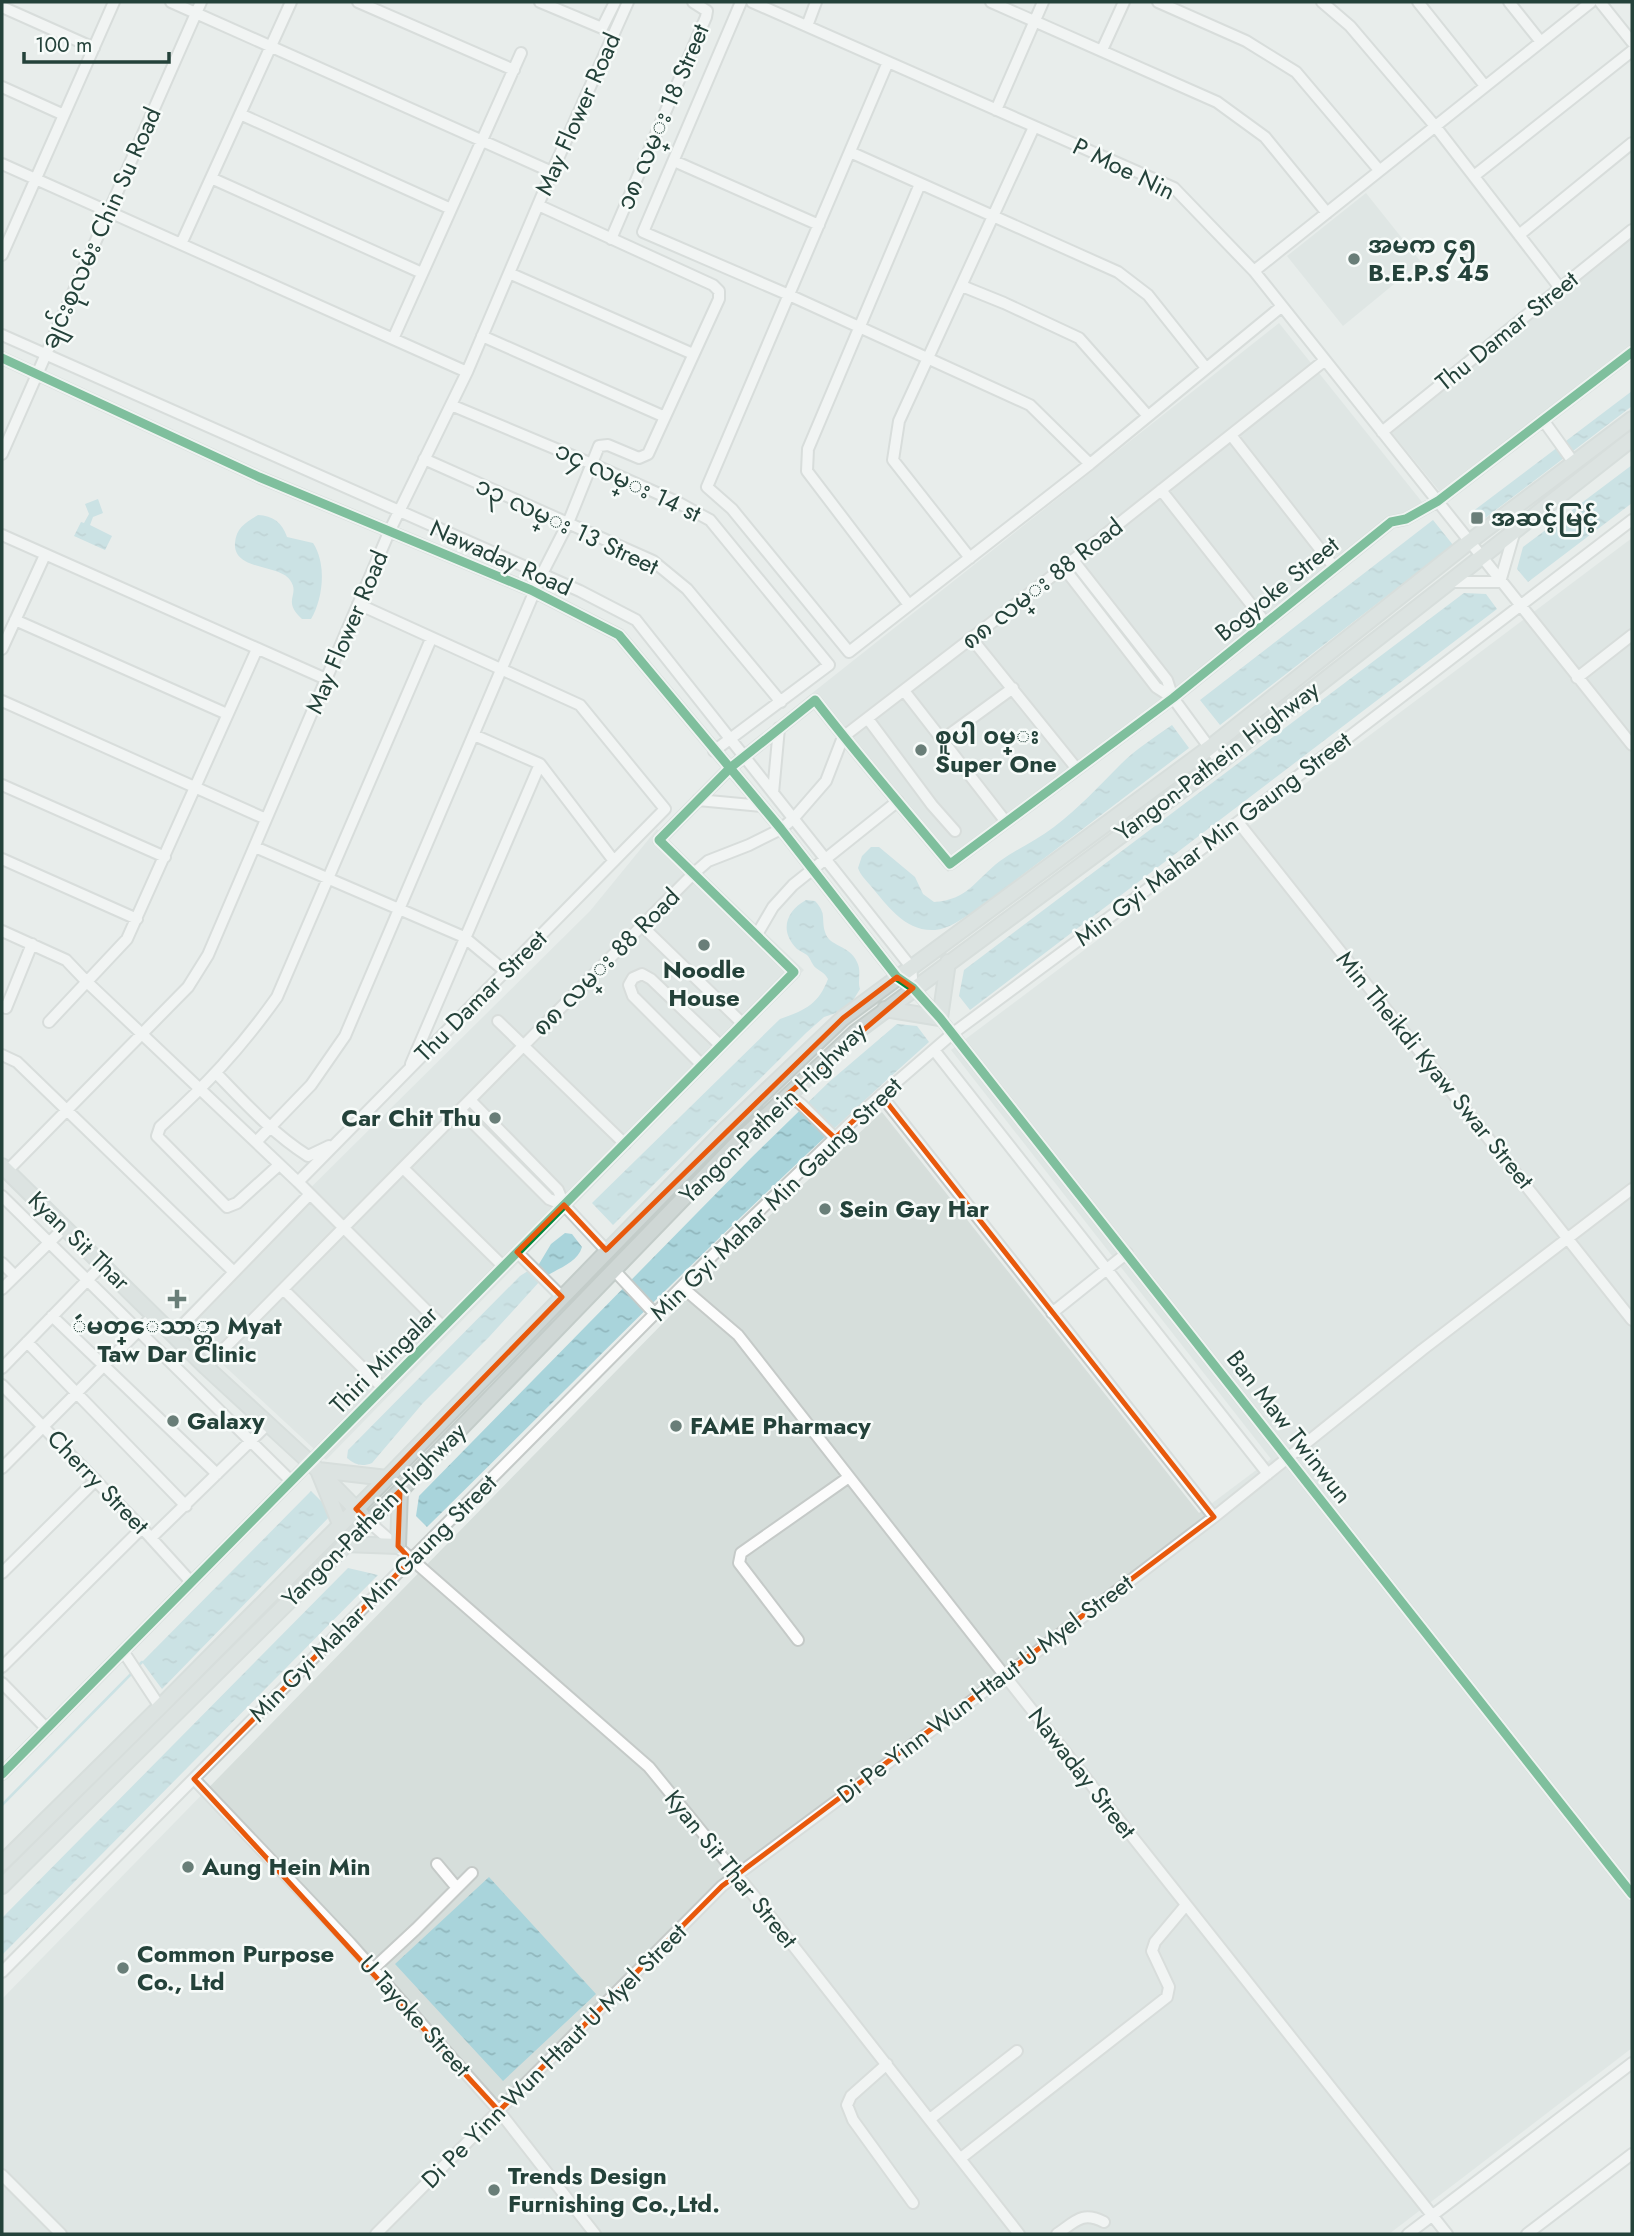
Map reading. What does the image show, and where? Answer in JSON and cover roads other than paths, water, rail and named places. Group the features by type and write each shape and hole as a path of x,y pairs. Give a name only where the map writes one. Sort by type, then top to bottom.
{"main road":[{"name":"Yangon-Pathein Highway","path":"2,1863 387,1478 725,1130 843,1018 1209,748 1469,542 1632,419"},
{"name":"Yangon-Pathein Highway","path":"2,1886 400,1491 613,1269 788,1094 855,1032 1220,762 1632,439"},
{"path":"885,1009 940,1018 948,962"},
{"name":"Kyan Sit Thar","path":"4,1169 368,1521"},
{"path":"314,1466 387,1478"},
{"path":"314,1466 340,1524"},
{"path":"344,1545 398,1546 400,1491"}],"street":[{"path":"2,255 114,2"},
{"path":"171,2 552,172"},
{"name":"ချင်းစုလမ်း Chin Su Road","path":"2,454 201,2"},
{"path":"181,244 291,2"},
{"path":"358,2 514,69"},
{"path":"540,2 602,28 615,2"},
{"name":"May Flower Road","path":"4,1169 66,1111 188,987 208,956 390,530 467,372 628,2"},
{"name":"၁၈ လမ္း 18 Street","path":"611,239 706,17 707,11 693,2"},
{"path":"741,2 643,232 1030,405 1090,464"},
{"name":"P Moe Nin","path":"752,2 1174,188 1254,271 1632,745"},
{"path":"807,26 816,2"},
{"path":"992,2 1217,102 1265,136 1327,213"},
{"path":"996,110 1043,2"},
{"path":"1102,50 1124,2"},
{"path":"1158,2 1247,41 1296,72 1379,170"},
{"path":"1322,2 1350,26 1435,126 1560,288"},
{"path":"1418,2 1485,86"},
{"path":"1509,2 1541,41"},
{"path":"1254,271 1591,2"},
{"path":"1600,2 1632,42"},
{"path":"2,7 94,48"},
{"path":"1474,176 1632,51"},
{"path":"393,339 521,53"},
{"path":"888,62 707,487 732,509 849,652 1090,464 1281,307"},
{"path":"2,87 64,115"},
{"path":"240,114 451,209"},
{"path":"970,558 893,460 899,421 1034,127"},
{"path":"1519,234 1632,143"},
{"path":"850,152 1118,272 1148,295 1206,368"},
{"path":"674,161 819,225"},
{"path":"2,164 467,372"},
{"path":"211,178 422,273"},
{"path":"909,605 807,471 808,449 920,184"},
{"path":"256,1142 311,1085 345,1036 599,446 604,444 639,458 648,454 719,299 719,291 713,285 538,205"},
{"name":"Thu Damar Street","path":"1382,432 1632,230"},
{"path":"509,273 693,354"},
{"path":"962,286 1079,338 1148,416"},
{"name":"Nawaday Road","path":"2,335 542,574 636,620 911,967"},
{"path":"482,336 665,416"},
{"name":"Bogyoke Street","path":"898,801 950,864 1173,698 1391,522 1406,519 1438,501 1632,352"},
{"name":"Nawaday Road","path":"2,358 258,477 534,592 620,635 762,806 897,977 913,988"},
{"name":"၈၈ လမ္း 88 Road","path":"206,1367 693,874 708,860 749,845 793,819 826,781 844,737 1064,568 1324,361"},
{"name":"၁၄ လမ္း 14 st","path":"451,405 592,464 677,502 710,520 829,665 781,702"},
{"path":"1544,420 1573,462"},
{"path":"1231,435 1334,567"},
{"name":"၁၃ လမ္း 13 Street","path":"425,460 653,561 687,589 781,702"},
{"path":"1161,490 1265,622"},
{"name":"Min Gyi Mahar Min Gaung Street","path":"2,1972 411,1560 653,1311 682,1287 833,1136 952,1034 1238,821 1632,520"},
{"path":"1449,582 1500,582 1515,530"},
{"path":"2,535 326,680"},
{"path":"2,649 45,555"},
{"path":"1073,560 1167,680 1173,698 1220,762"},
{"path":"1064,568 1156,687 1173,698"},
{"path":"358,604 502,671"},
{"path":"15,620 227,714"},
{"path":"1577,678 1632,635"},
{"path":"279,1165 237,1203 227,1207 157,1136 160,1127 201,1089 247,1040 277,997 431,639"},
{"path":"972,639 1077,768"},
{"path":"49,1023 127,939 257,649"},
{"name":"Thu Damar Street","path":"298,1182 665,809 580,705 502,671"},
{"path":"942,740 1013,688"},
{"path":"905,692 1006,822"},
{"path":"815,700 898,801 812,869 773,907 756,936 659,840 730,768 779,728 815,700"},
{"path":"2,701 266,819"},
{"path":"714,751 781,702"},
{"path":"868,719 955,831"},
{"path":"773,793 779,728"},
{"path":"474,734 540,764 614,861"},
{"path":"409,1069 540,764"},
{"path":"2,785 165,857"},
{"path":"698,800 762,806"},
{"name":"Min Theikdi Kyaw Swar Street","path":"1238,821 1632,1320"},
{"path":"255,847 464,937 506,972"},
{"path":"2,859 137,919"},
{"path":"642,926 743,1024"},
{"path":"2,931 66,960 298,1182 443,1327"},
{"name":"Thiri Mingalar","path":"2,1774 291,1481 314,1466 383,1388 794,972 756,936"},
{"path":"2,1006 6,1008 32,944"},
{"path":"911,967 913,988"},
{"path":"702,1065 633,996 629,985 633,978 642,974 651,979 721,1046"},
{"name":"Ban Maw Twinwun","path":"913,988 940,1018 1289,1457 1632,1894"},
{"path":"498,1021 625,1143"},
{"path":"934,1049 1268,1474"},
{"path":"2,1055 17,1062 234,1272"},
{"path":"216,1073 270,1128 308,1156 339,1140"},
{"path":"788,1094 803,1105 833,1136"},
{"path":"881,1096 1213,1517"},
{"path":"470,1100 558,1190 564,1205 606,1251"},
{"path":"460,1110 549,1199 564,1205"},
{"path":"507,1157 516,1147"},
{"path":"402,1168 503,1266"},
{"name":"Di Pe Yinn Wun Htaut U Myel Street","path":"376,2234 722,1886 1005,1676 1213,1517 1632,1189"},
{"path":"174,1334 310,1194"},
{"path":"2,1196 291,1481"},
{"path":"2,1289 65,1227"},
{"path":"517,1252 562,1297"},
{"path":"1052,1312 1127,1253"},
{"path":"2,1263 15,1276"},
{"path":"2,1367 103,1264"},
{"path":"613,1269 653,1311"},
{"name":"Nawaday Street","path":"682,1287 738,1335 1447,2234"},
{"path":"283,1289 383,1388"},
{"path":"2,1468 154,1315"},
{"path":"52,1316 218,1474"},
{"path":"27,1342 186,1506"},
{"name":"Cherry Street","path":"2,1385 191,1582"},
{"path":"151,1538 268,1424"},
{"path":"798,1640 739,1563 741,1553 849,1477"},
{"path":"2,1573 96,1480"},
{"name":"Kyan Sit Thar Street","path":"368,1521 649,1767 737,1874 1019,2234"},
{"path":"2,1667 142,1528"},
{"path":"123,1651 160,1707"},
{"path":"2,1684 47,1729"},
{"name":"U Tayoke Street","path":"194,1779 279,1866 499,2111 595,2234"},
{"path":"437,1864 457,1888"},
{"path":"373,1969 472,1873"},
{"path":"961,2158 1167,1997 1169,1987 1152,1951 1155,1942 1186,1905"},
{"path":"930,2119 1017,2051"},
{"path":"1408,2234 1632,2063"},
{"path":"887,2064 851,2096 847,2105 853,2120 913,2203"},
{"path":"1535,2232 1632,2154"},
{"path":"2,2175 61,2234"},
{"path":"1057,2234 1084,2216 1104,2222"}],"water":[{"path":"1632,391 1632,406 1480,522 1472,512"},
{"path":"1632,465 1632,503 1528,582 1517,569 1523,547"},
{"path":"98,499 103,513 93,517 90,525 112,536 105,550 74,536 81,522 84,523 89,514 85,504"},
{"path":"258,515 276,521 287,537 313,543 320,561 322,581 311,619 302,619 293,607 294,590 290,580 276,571 249,563 236,552 235,543 240,529"},
{"path":"1433,520 1453,545 1220,725 1200,700"},
{"path":"1464,593 1486,594 1497,609 970,1010 959,996 964,970"},
{"path":"1172,725 1189,748 975,911 951,925 935,930 915,927 906,922 890,909 859,871 862,856 871,847 879,847 915,877 923,894 934,902 955,897 970,888 1000,861 1063,820 1127,759"},
{"path":"806,900 815,901 821,909 827,937 854,956 859,969 860,989 852,1002 836,1013 824,1017 806,1033 613,1225 592,1203 780,1019 797,1013 820,995 827,977 815,967 807,955 797,949 788,935 787,922 790,916"},
{"path":"897,1024 917,1026 929,1042 737,1221 427,1527 416,1516 419,1496 751,1158 829,1082"},
{"path":"565,1233 572,1234 582,1247 575,1258 540,1281 423,1403 372,1463 359,1465 347,1458 348,1450 520,1276 539,1264 551,1244"},
{"path":"311,1491 333,1513 162,1689 142,1662"},
{"path":"348,1568 378,1575 2,1955 2,1918"},
{"path":"489,1877 596,1994 503,2081 395,1964"}],"waterway":[{"path":"136,1668 142,1662"},
{"path":"2,1805 132,1673"}],"place":[{"name":"အမက ၄၅ B.E.P.S 45","path":"1354,259"},
{"name":"အဆင့်မြင့်","path":"1477,518"},
{"name":"စူပါ ၀မ္း Super One","path":"921,750"},
{"name":"Noodle House","path":"704,945"},
{"name":"Car Chit Thu","path":"495,1118"},
{"name":"Sein Gay Har","path":"825,1209"},
{"name":"ဴမတ္ေသာ္တာ Myat Taw Dar Clinic","path":"177,1299"},
{"name":"Galaxy","path":"173,1421"},
{"name":"FAME Pharmacy","path":"676,1426"},
{"name":"Aung Hein Min","path":"188,1867"},
{"name":"Common Purpose Co., Ltd","path":"123,1968"},
{"name":"Trends Design Furnishing Co.,Ltd.","path":"494,2190"}]}
